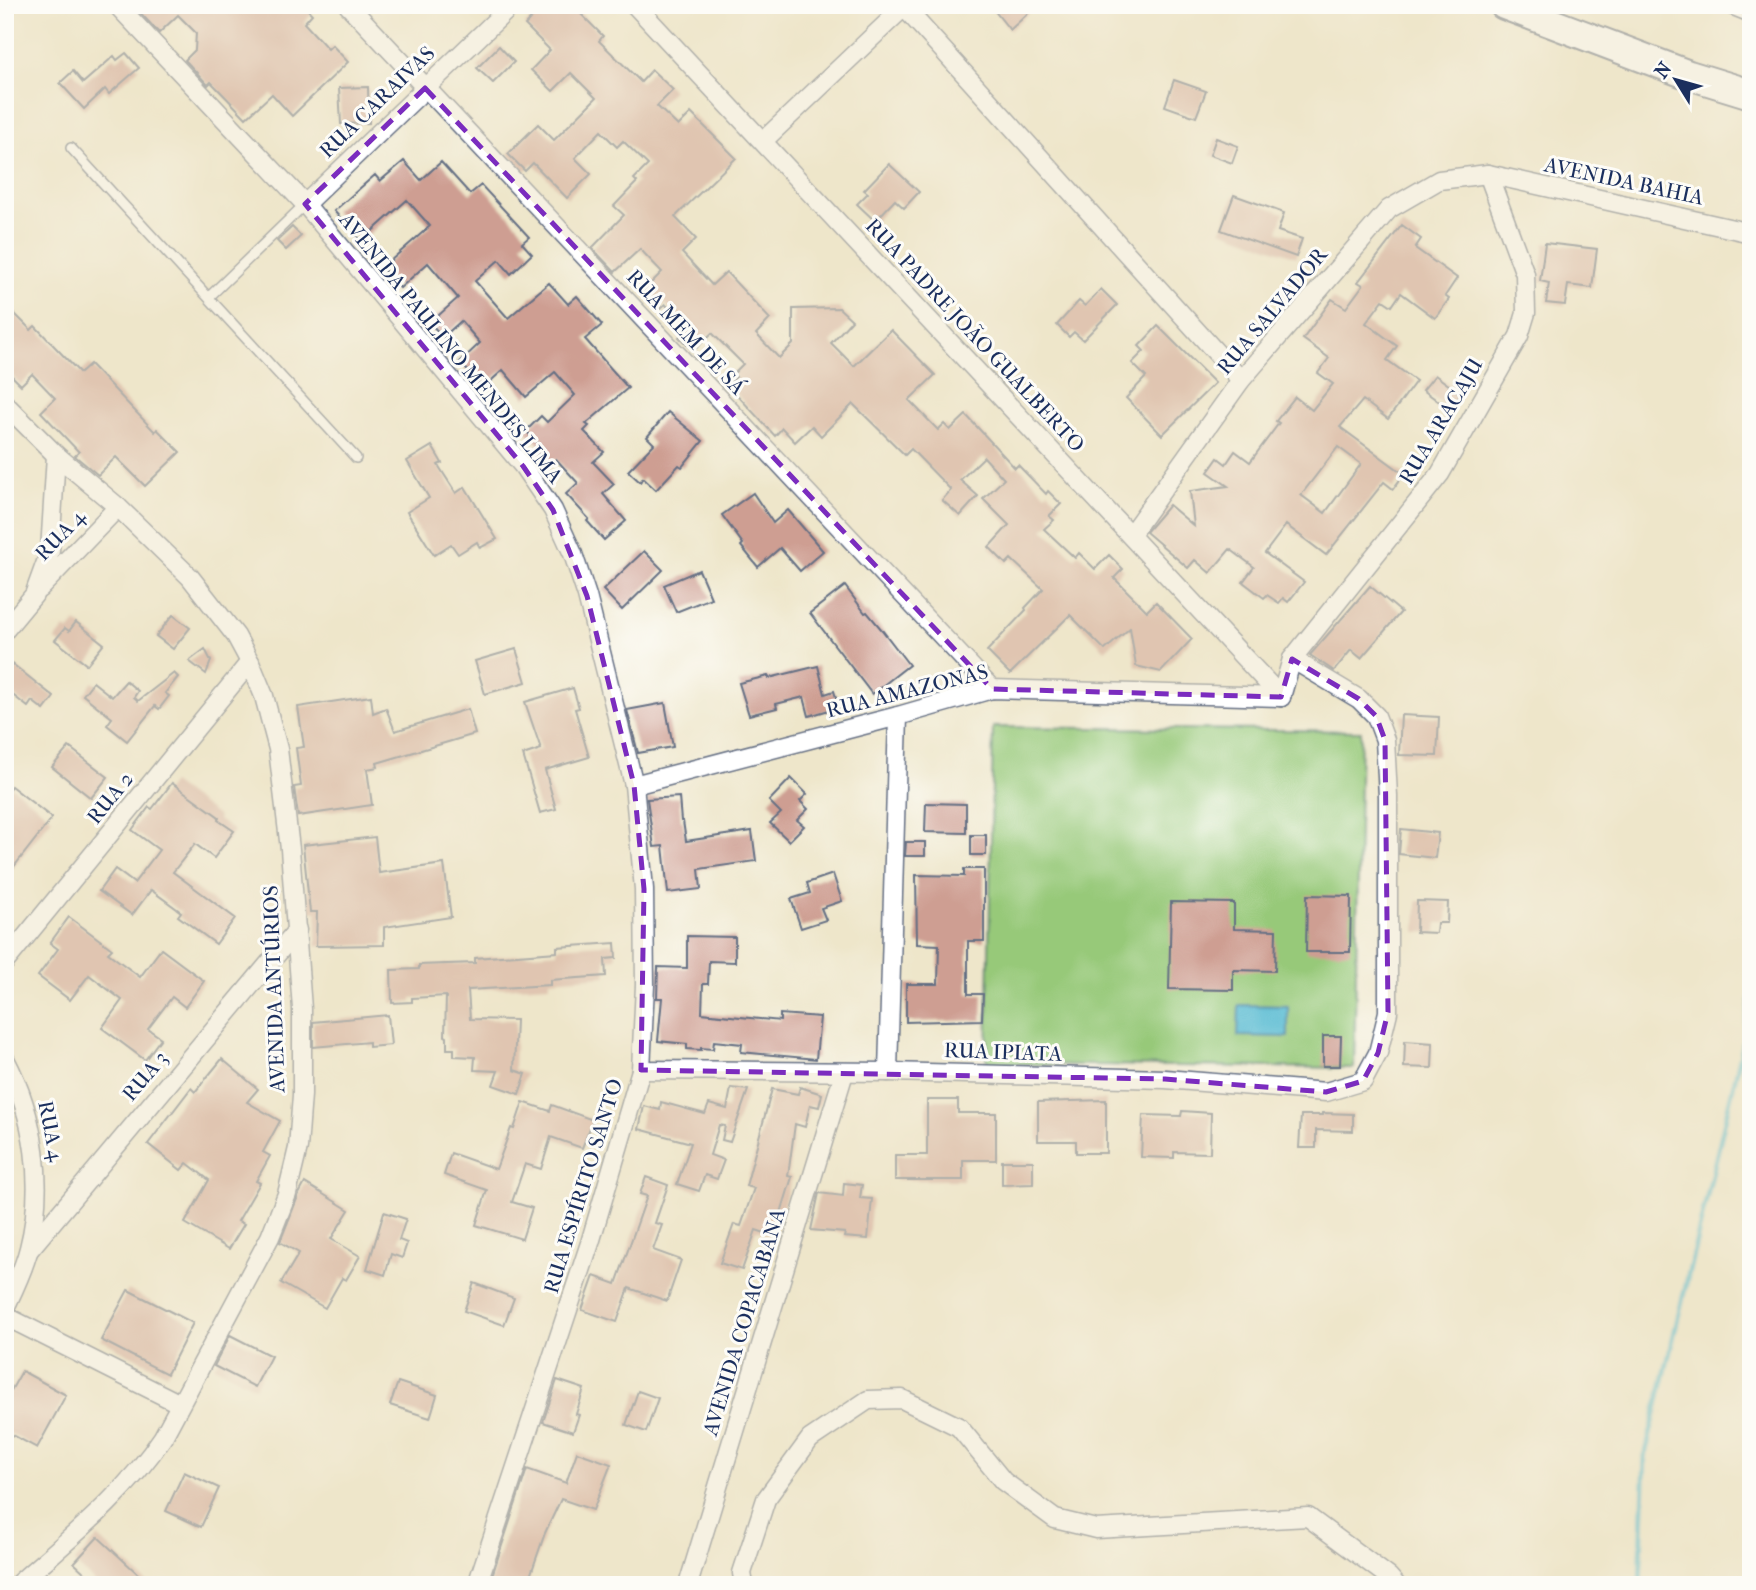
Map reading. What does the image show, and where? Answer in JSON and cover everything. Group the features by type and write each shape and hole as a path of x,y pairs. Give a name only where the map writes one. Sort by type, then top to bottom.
{"highway":[{"path":"1504,5 1689,75 1751,93"}],"street":[{"name":"AVENIDA PAULINO MENDES LIMA","path":"117,5 305,204 523,466 553,510 573,554 587,596 634,785"},
{"name":"RUA MEM DE SÁ","path":"348,5 992,690"},
{"name":"RUA CARAIVAS","path":"305,204 512,5"},
{"name":"RUA PADRE JOÃO GUALBERTO","path":"635,5 1282,696"},
{"path":"1731,5 1751,13"},
{"path":"763,141 905,6 1241,380"},
{"name":"RUA SALVADOR","path":"1131,534 1241,380 1389,209 1439,180 1488,174"},
{"name":"AVENIDA BAHIA","path":"1488,174 1751,233"},
{"name":"RUA ARACAJU","path":"1282,696 1292,659 1440,474 1519,336 1526,313 1525,274 1488,174"},
{"name":"AVENIDA ANTÚRIOS","path":"5,404 56,455 118,507 190,578 236,636 250,662 264,696 278,750 297,930 302,1009 302,1095 298,1148 287,1194 270,1237 144,1466 112,1500 17,1585"},
{"name":"RUA 4","path":"34,594 50,551 56,455"},
{"name":"RUA 4","path":"5,630 34,594 118,507"},
{"name":"RUA IPIATA","path":"641,1070 888,1072 1165,1079 1326,1092 1363,1082 1378,1053 1388,1012 1388,796 1385,740 1376,716 1359,699 1292,659"},
{"name":"RUA 2","path":"5,962 250,662"},
{"name":"RUA AMAZONAS","path":"634,785 992,690 1282,696"},
{"path":"888,1072 898,716"},
{"name":"RUA ESPÍRITO SANTO","path":"477,1585 590,1243 641,1070 645,985 644,889 634,785"},
{"name":"RUA 3","path":"29,1250 297,930"},
{"name":"RUA 4","path":"5,1059 14,1076 30,1125 37,1182 36,1215"},
{"name":"AVENIDA COPACABANA","path":"688,1585 844,1073"},
{"name":"RUA 3","path":"5,1308 29,1250 36,1215"},
{"path":"5,1316 180,1404"},
{"path":"744,1585 742,1573 765,1499 810,1439 868,1400 902,1399 959,1427 1003,1481 1055,1519 1096,1529 1308,1517 1396,1585"}],"lane":[{"path":"71,148 356,458"},
{"path":"209,297 305,204"}],"highlighted area":[{"path":"425,88 992,689 1281,697 1292,659 1359,699 1376,716 1385,740 1388,1012 1378,1053 1363,1081 1326,1092 1165,1079 641,1070 644,889 634,785 587,596 553,510 523,466 305,204"}],"green space":[{"path":"993,727 1361,731 1354,1068 987,1064"}],"water":[{"path":"1239,1005 1288,1006 1288,1037 1238,1036"}],"building":[{"path":"133,5 303,5 312,14 304,23 328,49 332,45 348,62 292,116 272,94 246,118 211,82 208,85 185,60 195,50 196,33 178,15 159,33"},
{"path":"544,5 572,5 603,36 599,41 641,82 652,70 673,90 657,106 678,126 691,113 736,158 675,217 696,239 682,253 712,285 726,272 770,319 756,334 779,358 793,344 793,309 839,308 852,320 831,343 854,366 891,330 935,375 909,400 938,430 944,424 950,430 966,415 1015,468 1018,465 1046,494 1048,491 1061,504 1049,516 1054,520 1044,529 1075,558 1079,553 1095,569 1109,555 1123,569 1114,578 1147,611 1156,602 1192,639 1161,672 1136,666 1130,628 1105,650 1070,615 1010,674 987,651 1043,589 1011,559 1006,564 989,547 1009,525 983,499 1004,479 984,457 960,480 978,496 960,516 942,500 951,490 911,449 905,455 853,404 821,436 812,426 795,442 782,428 775,436 728,385 736,377 733,374 743,364 712,333 693,351 679,337 689,328 665,304 659,310 642,292 662,272 640,249 615,272 592,248 624,215 614,206 637,182 634,179 648,165 623,141 617,147 601,131 575,158 591,174 567,198 533,163 525,171 508,154 538,124 554,140 596,98 571,73 553,91 531,70 550,50 525,25"},
{"path":"990,5 1037,5 1010,30"},
{"path":"499,46 514,62 493,83 477,68"},
{"path":"126,53 139,68 109,94 105,89 84,109 60,83 73,71 83,83 114,56 117,60"},
{"path":"1174,80 1206,91 1196,117 1165,106"},
{"path":"368,87 369,123 341,124 339,88"},
{"path":"1216,138 1238,146 1232,163 1210,155"},
{"path":"404,161 421,180 441,162 470,194 481,185 529,237 522,243 532,254 511,274 499,260 475,281 508,318 549,283 568,304 577,296 602,325 585,339 628,388 586,424 589,426 584,431 604,452 593,462 614,484 603,494 626,521 604,540 566,494 578,483 556,459 543,472 533,460 544,449 526,431 541,416 547,422 575,395 555,372 526,397 503,370 483,388 460,362 480,343 461,321 443,337 430,323 458,298 428,263 400,288 382,268 430,226 407,200 361,241 334,211 375,175 380,181"},
{"path":"889,164 919,192 904,208 895,200 875,221 857,204 868,193 864,190"},
{"path":"1234,195 1284,213 1278,231 1302,239 1296,257 1221,230"},
{"path":"1402,225 1421,239 1415,248 1457,278 1445,296 1449,299 1435,318 1401,293 1392,306 1383,300 1366,323 1397,346 1387,360 1416,381 1388,419 1363,400 1340,427 1404,474 1393,489 1384,482 1326,555 1286,525 1265,553 1304,582 1288,602 1283,598 1279,603 1267,595 1264,598 1243,582 1254,567 1230,549 1210,573 1195,560 1188,568 1146,532 1169,505 1194,526 1190,491 1228,486 1208,472 1218,458 1226,464 1235,451 1250,462 1295,397 1312,410 1333,384 1318,373 1329,358 1303,339 1332,299 1346,308 1363,285 1358,282","holes":["1338,447 1361,464 1325,513 1301,495"]},
{"path":"292,227 301,236 286,250 277,241"},
{"path":"1545,243 1597,249 1592,288 1568,285 1565,305 1546,303 1549,283 1540,281"},
{"path":"1101,289 1117,305 1083,340 1074,332 1069,337 1057,325 1079,301 1085,306"},
{"path":"5,304 31,330 35,326 80,373 90,364 155,432 157,429 180,452 145,486 116,457 98,475 75,456 79,452 41,412 55,398 32,374 21,385 5,369"},
{"path":"1158,326 1215,383 1162,435 1126,398 1146,377 1132,363 1144,351 1139,346"},
{"path":"1435,375 1461,394 1449,409 1423,390"},
{"path":"668,412 703,441 682,467 679,465 656,490 643,478 640,482 628,471 654,444 647,437"},
{"path":"432,446 442,463 438,465 456,493 465,487 497,539 480,548 477,542 458,554 451,544 434,555 407,512 429,498 407,461"},
{"path":"753,493 773,523 788,510 823,551 800,571 780,548 758,567 722,515"},
{"path":"644,551 663,570 622,610 603,590"},
{"path":"699,570 711,598 676,612 664,585"},
{"path":"845,586 909,665 872,694 810,613"},
{"path":"1370,586 1401,612 1361,658 1351,650 1334,671 1310,655"},
{"path":"173,615 190,628 173,649 156,636"},
{"path":"76,622 104,644 87,665 55,640 65,628 69,631"},
{"path":"205,649 211,661 206,674 189,661"},
{"path":"516,649 526,682 485,694 475,661"},
{"path":"5,658 54,697 44,710 32,701 28,707 5,689"},
{"path":"818,666 825,694 834,691 839,707 809,716 804,697 749,715 739,683"},
{"path":"174,673 178,677 165,693 169,696 159,709 155,706 127,741 107,725 112,718 83,695 93,682 112,697 126,681 138,691 134,697 138,701"},
{"path":"573,688 579,708 575,709 589,757 545,770 556,809 540,813 523,755 541,749 525,702"},
{"path":"371,696 373,713 386,708 395,731 468,709 475,734 377,763 378,767 367,769 372,805 298,816 294,787 301,786 296,748 304,747 298,707"},
{"path":"665,703 673,747 638,753 627,710"},
{"path":"1401,715 1439,717 1437,756 1399,755"},
{"path":"69,747 108,777 91,798 52,767"},
{"path":"791,778 807,794 800,801 808,809 797,820 804,826 789,841 770,823 781,813 769,801"},
{"path":"172,783 234,831 214,858 195,844 173,872 235,918 216,944 178,916 181,912 151,890 132,915 99,891 115,869 134,883 159,850 132,830"},
{"path":"11,786 52,818 5,878 5,794"},
{"path":"679,797 686,841 752,831 756,861 699,869 701,889 668,893 663,846 654,847 647,799"},
{"path":"926,803 966,804 966,833 925,832"},
{"path":"1401,829 1438,833 1435,858 1399,854"},
{"path":"971,835 986,835 986,855 971,855"},
{"path":"375,837 379,873 444,864 451,917 384,927 384,945 316,946 317,912 310,912 303,845"},
{"path":"906,842 925,842 925,856 905,856"},
{"path":"964,869 984,869 984,941 968,941 968,994 983,994 982,1020 906,1022 906,984 938,984 939,945 917,944 916,875 964,876"},
{"path":"833,874 842,901 821,908 826,920 801,928 791,899 810,893 807,883"},
{"path":"1307,895 1351,896 1350,952 1306,952"},
{"path":"1417,901 1448,902 1447,923 1437,923 1436,933 1416,932"},
{"path":"1171,902 1234,903 1234,929 1276,930 1275,971 1233,970 1233,990 1169,989"},
{"path":"69,917 112,949 108,953 140,977 161,949 204,981 185,1007 172,997 148,1029 161,1038 145,1060 102,1028 122,1000 89,975 70,1000 38,976 58,949 50,943"},
{"path":"687,936 735,937 735,962 709,961 708,984 703,984 702,1013 780,1021 780,1014 820,1017 816,1059 741,1052 742,1044 714,1041 713,1049 701,1050 687,1049 687,1044 658,1041 662,998 657,998 658,967 687,968"},
{"path":"615,943 616,958 605,959 606,976 550,980 550,985 468,990 470,1019 516,1020 514,1070 526,1074 519,1094 493,1085 498,1071 474,1070 475,1057 454,1056 454,1049 447,1049 446,996 412,998 412,1002 392,1003 391,970 419,969 419,965 475,963 475,958 557,952 557,947"},
{"path":"388,1015 391,1045 369,1047 369,1042 313,1047 313,1022"},
{"path":"1323,1036 1341,1036 1340,1066 1323,1066"},
{"path":"1405,1041 1433,1043 1432,1068 1404,1067"},
{"path":"222,1059 258,1089 247,1102 280,1121 263,1152 270,1156 256,1181 260,1183 238,1221 244,1224 229,1249 185,1223 209,1180 187,1163 181,1170 148,1144 191,1088 195,1092"},
{"path":"800,1087 822,1094 819,1107 810,1105 805,1127 795,1124 788,1176 792,1177 774,1236 756,1230 742,1270 720,1263 734,1224 741,1226 754,1188 746,1186 772,1089 798,1094"},
{"path":"731,1088 748,1090 730,1142 722,1140 725,1126 719,1125 710,1155 724,1160 717,1179 705,1175 699,1191 677,1184 691,1143 639,1129 644,1106 660,1110 661,1102 705,1114 709,1104 727,1109"},
{"path":"927,1100 958,1100 958,1113 996,1113 996,1160 963,1160 963,1180 895,1180 895,1155 927,1155"},
{"path":"1106,1100 1106,1153 1076,1153 1076,1141 1038,1141 1038,1102"},
{"path":"523,1102 550,1111 552,1105 593,1120 582,1148 551,1137 541,1169 525,1164 512,1202 532,1208 522,1239 476,1225 487,1190 444,1175 451,1153 496,1169"},
{"path":"1182,1111 1211,1113 1210,1153 1174,1152 1174,1158 1141,1157 1143,1115 1181,1116"},
{"path":"1353,1114 1353,1131 1316,1130 1316,1148 1299,1148 1301,1115"},
{"path":"1002,1161 1033,1161 1033,1184 1002,1185"},
{"path":"646,1177 668,1185 655,1223 662,1225 653,1250 681,1260 667,1301 629,1288 617,1322 582,1310 594,1276 616,1284 647,1196 640,1194"},
{"path":"305,1183 349,1210 331,1239 360,1256 346,1280 342,1278 325,1308 281,1283 299,1253 280,1242"},
{"path":"844,1183 862,1185 860,1198 872,1199 868,1239 844,1237 845,1233 811,1230 819,1193 843,1196"},
{"path":"384,1212 406,1219 399,1240 407,1243 402,1258 391,1254 385,1275 367,1269"},
{"path":"474,1283 514,1298 504,1325 464,1311"},
{"path":"128,1290 193,1323 167,1374 101,1340"},
{"path":"230,1335 271,1356 255,1387 214,1366"},
{"path":"22,1371 66,1395 37,1448 5,1431 5,1401"},
{"path":"557,1380 584,1389 573,1432 543,1422"},
{"path":"398,1382 437,1395 430,1418 390,1405"},
{"path":"638,1391 658,1398 646,1432 626,1425"},
{"path":"577,1452 611,1464 593,1510 561,1499 545,1533 527,1585 489,1585 527,1469 566,1483"},
{"path":"184,1472 219,1488 201,1527 166,1511"},
{"path":"98,1537 150,1585 98,1585 74,1563"}],"waterway":[{"path":"1640,1585 1645,1456 1742,1049 1751,995"}]}
